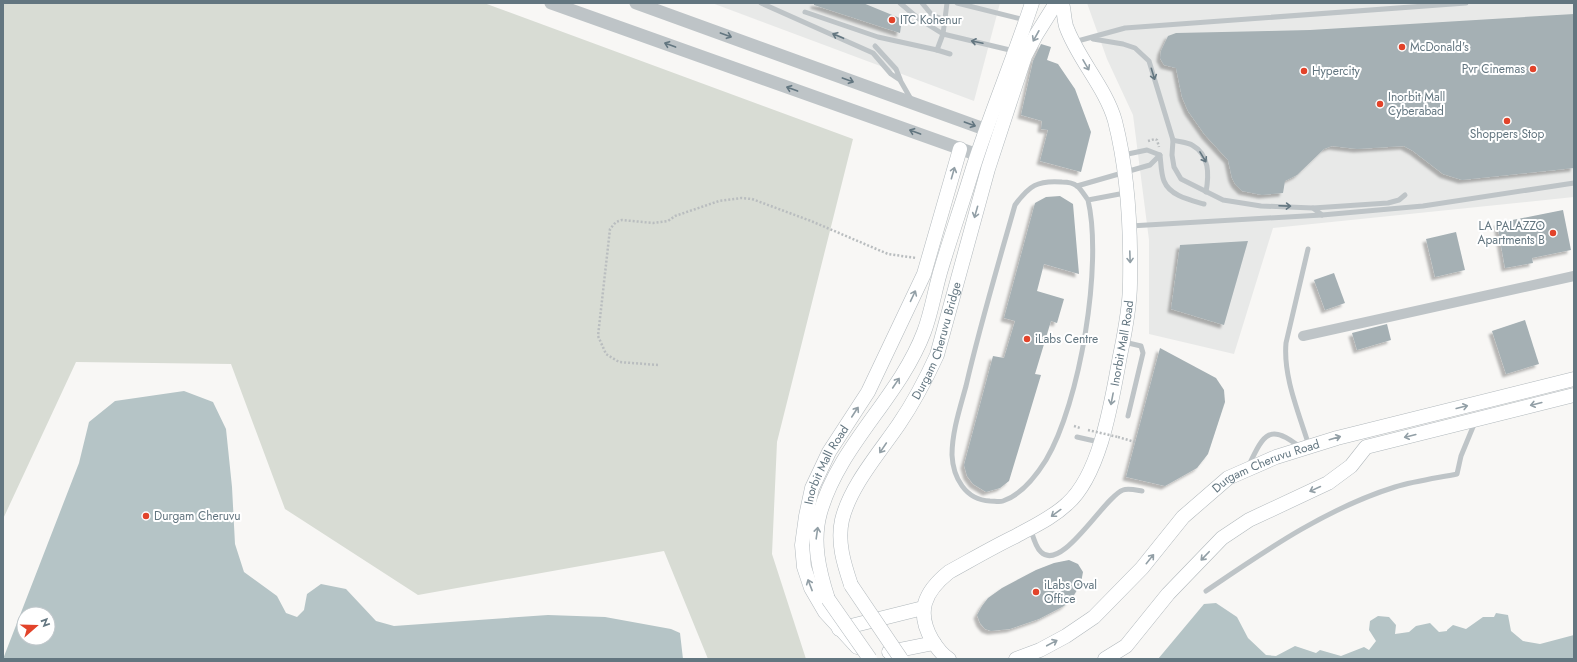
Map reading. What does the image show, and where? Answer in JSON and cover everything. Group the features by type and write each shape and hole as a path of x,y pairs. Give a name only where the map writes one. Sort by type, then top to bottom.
{"main road":[{"path":"1015,52 1032,3"},
{"name":"Durgam Cheruvu Bridge","path":"895,656 851,585 841,545 842,520 851,495 911,405 925,382 937,355 988,170 1026,56 1036,34 1056,3"},
{"name":"Inorbit Mall Road","path":"923,608 928,595 937,581 949,572 1030,530 1068,504 1083,483 1100,443 1110,408 1123,342 1130,285 1126,193 1122,155 1114,119 1097,82 1073,42 1066,25 1062,3"},
{"name":"Durgam Cheruvu Bridge","path":"870,659 828,599 821,577 816,542 819,515 826,492 836,472 908,366 924,331 942,266 978,155 1015,52"},
{"name":"Inorbit Mall Road","path":"839,629 825,612 811,588 804,567 802,545 812,488 829,452 868,392 924,274 960,148"},
{"name":"Durgam Cheruvu Road","path":"1016,659 1040,650 1066,636 1094,617 1142,568 1183,517 1228,478 1306,448 1337,438 1574,379"},
{"path":"1105,659 1126,646 1168,594 1222,538 1249,520 1328,482 1351,466 1366,447 1574,395"},
{"path":"839,629 923,608 925,624 934,643 944,656 949,659"},
{"path":"839,629 870,659"},
{"path":"895,656 934,643"}],"street":[{"path":"551,3 978,155"},
{"path":"636,3 987,130"},
{"path":"1303,336 1574,276"}],"lane":[{"path":"761,3 873,53 891,74 900,80"},
{"path":"900,3 919,19 943,34 1015,52"},
{"path":"922,3 932,15 945,20"},
{"path":"937,50 943,34 947,3"},
{"path":"956,3 1026,20"},
{"path":"1073,42 1125,28 1466,3"},
{"path":"805,12 878,37 950,54"},
{"path":"873,53 878,37"},
{"path":"1090,38 1130,45 1149,61 1173,140 1172,155 1174,167 1181,179 1206,192 1223,200 1261,206 1311,208 1388,203 1399,200 1405,195"},
{"path":"876,46 896,69 900,80 914,104"},
{"path":"1173,140 1191,144 1204,158 1208,167 1209,176 1206,192"},
{"path":"1122,155 1147,150 1160,155"},
{"path":"1078,186 1150,165 1160,155"},
{"path":"1160,155 1163,180 1169,190 1184,198 1204,204"},
{"path":"1047,181 1072,183 1078,186 1088,200 1092,218 1093,241 1084,340 1071,397 1059,434 1046,460 1025,487 1003,501 984,501 967,493 958,482 952,454 955,432 969,373 1015,206 1025,191 1035,185 1047,181"},
{"path":"1128,226 1322,215 1423,206 1574,183"},
{"path":"1088,200 1126,193"},
{"path":"1311,208 1322,215"},
{"path":"1306,448 1284,356 1308,248"},
{"path":"1123,342 1141,346 1143,353 1128,416"},
{"path":"1206,591 1268,549 1327,514 1395,487 1457,474 1461,456 1476,419"},
{"path":"1247,470 1262,439 1268,435 1275,433 1282,434 1306,448"},
{"path":"1077,437 1100,443"},
{"path":"1030,530 1041,552 1047,556 1057,555 1065,550 1074,541 1114,495 1125,489 1142,491"}],"path":[{"path":"658,365 619,362 614,360 606,354 598,336 610,229 616,222 622,220 653,223 668,221 675,216 719,201 740,198 752,199 811,221 888,254 928,259"},
{"path":"1088,430 1135,442"}],"shaded area":[{"path":"3,3 484,3 853,139 777,442 772,554 806,659 708,659 664,551 418,595 285,509 231,364 76,362 3,519"},
{"path":"712,3 1000,3 974,101"},
{"path":"1087,3 1574,3 1574,197 1273,228 1234,354 1149,334 1149,240 1133,115 1107,59"},
{"name":"Durgam Cheruvu","path":"184,391 213,402 226,429 232,487 235,544 244,572 277,596 286,613 297,617 304,610 307,594 321,584 346,589 376,621 394,626 548,615 605,617 671,629 680,633 683,659 3,659 16,625 16,646 56,646 56,606 24,606 79,463 89,422 115,401"},
{"path":"1216,603 1237,617 1248,638 1266,655 1276,656 1295,646 1316,653 1320,650 1341,656 1364,647 1369,650 1376,641 1369,630 1370,621 1378,616 1389,617 1396,625 1395,634 1409,632 1416,626 1430,623 1439,632 1447,631 1453,625 1466,629 1483,617 1494,617 1496,613 1508,615 1511,631 1523,641 1540,644 1574,635 1574,659 1158,659 1204,604"}],"building":[{"path":"814,3 863,3 902,19 900,33 814,5"},
{"name":"Inorbit Mall Cyberabad","path":"1574,14 1574,168 1462,180 1443,174 1404,146 1357,149 1332,146 1324,149 1297,175 1285,181 1283,193 1262,195 1242,191 1235,184 1232,178 1228,160 1205,135 1188,111 1182,97 1176,68 1164,65 1160,58 1161,51 1168,36 1176,33 1310,30"},
{"path":"1041,44 1051,47 1047,60 1058,64 1075,89 1091,132 1081,172 1040,161 1048,130 1041,129 1042,121 1021,115 1033,61"},
{"name":"iLabs Centre","path":"1060,196 1073,204 1079,274 1044,264 1037,291 1064,299 1057,323 1051,321 1035,374 1041,375 1009,481 1000,488 986,492 973,484 967,476 964,465 993,356 1004,358 1015,321 1004,318 1035,203 1046,197"},
{"path":"1563,210 1571,250 1532,258 1533,263 1505,268 1497,223"},
{"path":"1456,232 1465,270 1435,277 1426,239"},
{"path":"1248,241 1224,325 1171,309 1180,245"},
{"path":"1334,273 1345,303 1325,310 1314,280"},
{"path":"1525,320 1539,364 1506,374 1492,331"},
{"path":"1387,324 1391,340 1357,350 1352,333"},
{"path":"1160,348 1216,378 1224,390 1225,402 1208,454 1197,468 1165,486 1126,477"},
{"name":"iLabs Oval Office","path":"1069,560 1078,564 1083,572 1081,583 1073,597 1064,606 1039,619 1010,629 991,631 985,629 980,623 977,615 982,606 988,598 1002,588 1036,570 1054,563"}],"place":[{"name":"ITC Kohenur","path":"892,20"},
{"name":"McDonald's","path":"1402,47"},
{"name":"Pvr Cinemas","path":"1533,69"},
{"name":"Hypercity","path":"1304,71"},
{"name":"Inorbit Mall Cyberabad","path":"1380,104"},
{"name":"Shoppers Stop","path":"1507,121"},
{"name":"LA PALAZZO Apartments B","path":"1553,233"},
{"name":"iLabs Centre","path":"1027,339"},
{"name":"Durgam Cheruvu","path":"146,516"},
{"name":"iLabs Oval Office","path":"1036,592"}]}
